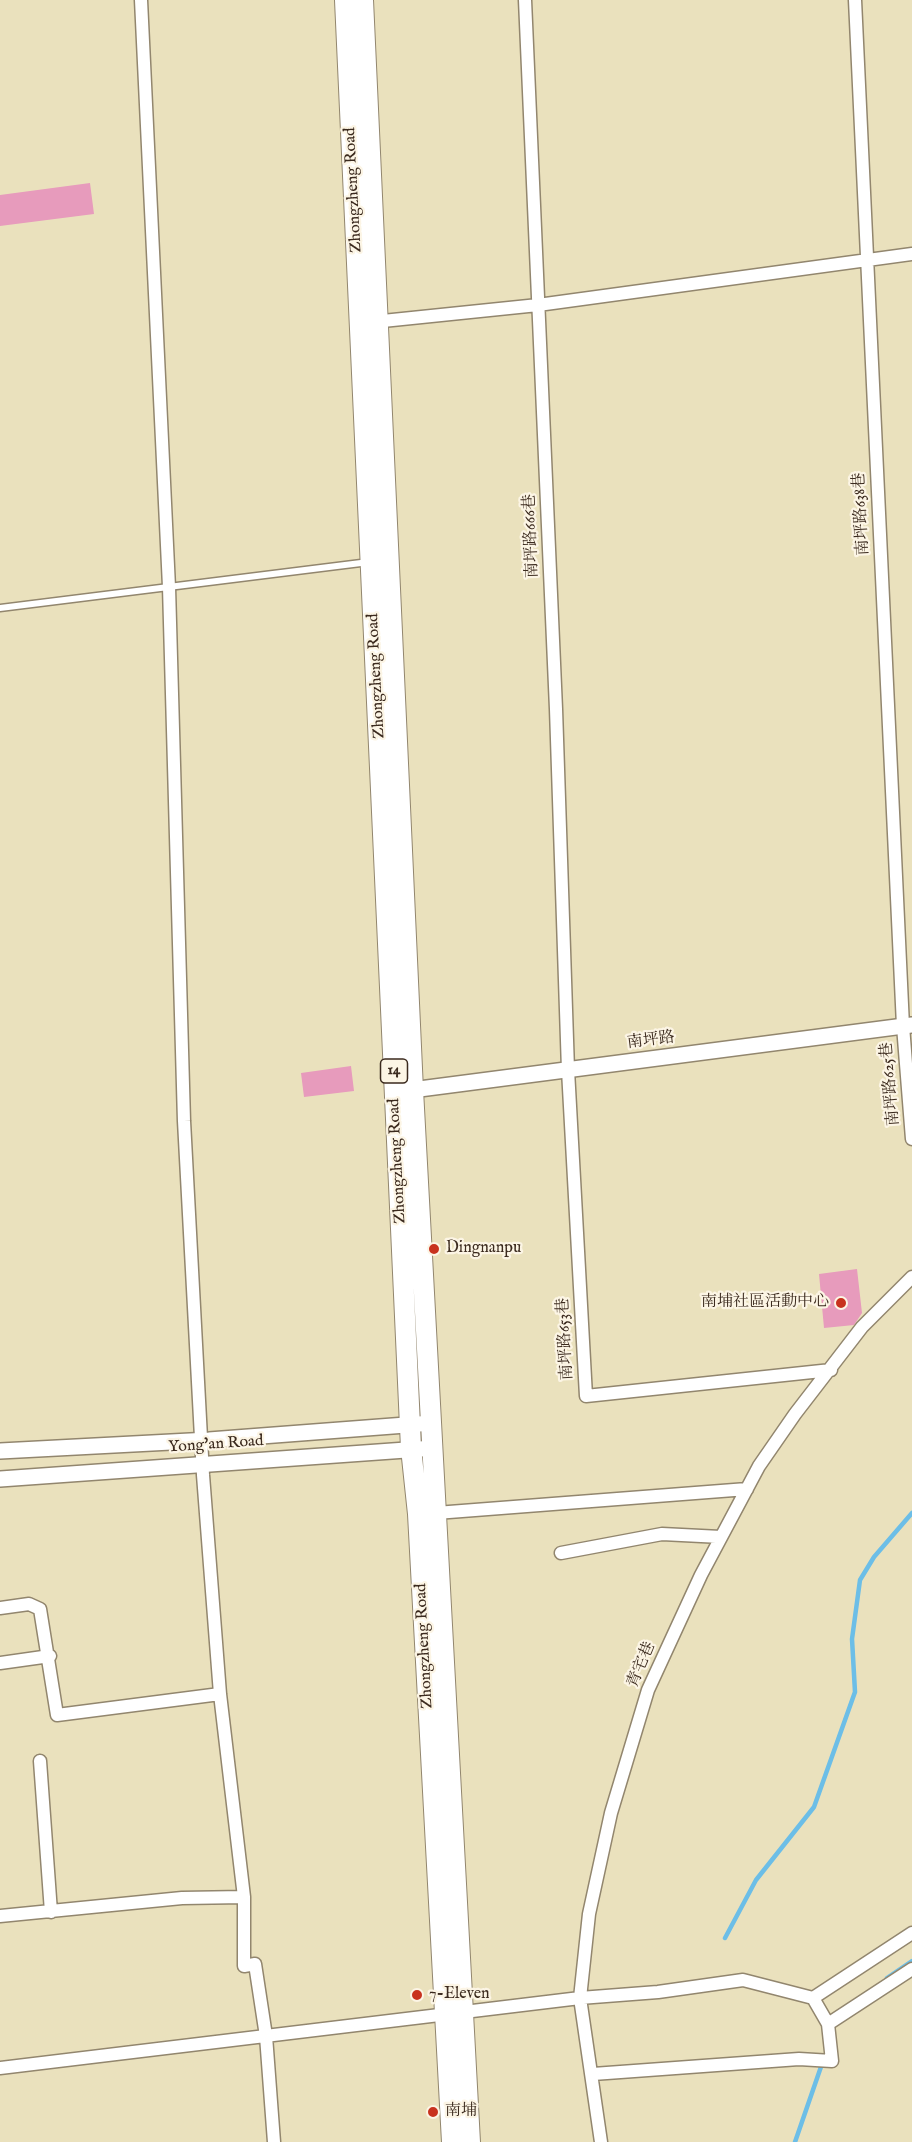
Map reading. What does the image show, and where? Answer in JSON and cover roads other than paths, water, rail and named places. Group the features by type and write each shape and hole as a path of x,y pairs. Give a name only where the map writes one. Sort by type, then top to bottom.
{"main road":[{"name":"Zhongzheng Road","path":"345,0 369,323 381,561 404,1091 411,1448 418,1514 454,2013 470,2142"},
{"name":"Zhongzheng Road","path":"363,0 369,323"},
{"name":"Zhongzheng Road","path":"404,1091 434,1448 454,2013 452,2142"}],"street":[{"path":"141,0 169,587 184,1121 203,1465 220,1694 244,1897 244,1966 255,1964 266,2036 273,2142"},
{"name":"南坪路666巷","path":"525,0 568,1070"},
{"name":"南坪路638巷","path":"855,0 866,260 908,1026"},
{"path":"369,323 538,305 912,254"},
{"name":"南坪路","path":"404,1091 908,1026"},
{"name":"南坪路625巷","path":"908,1026 912,1139"},
{"name":"南坪路653巷","path":"568,1070 586,1396 831,1370"},
{"name":"青宅巷","path":"601,2142 580,1998 591,1903 611,1813 648,1690 721,1537 759,1466 795,1414 862,1327 912,1276"},
{"name":"Yong'an Road","path":"0,1451 202,1441 432,1423"},
{"name":"Yong'an Road","path":"0,1479 434,1448"},
{"path":"436,1513 747,1489"},
{"path":"561,1553 662,1534 721,1537"},
{"path":"0,1608 29,1604 40,1609 50,1656 57,1715 220,1694"},
{"path":"0,1663 50,1656"},
{"path":"40,1761 51,1912"},
{"path":"0,1916 182,1898 244,1897"},
{"path":"813,1998 912,1933"},
{"path":"828,2024 912,1969"},
{"path":"0,2068 580,1998 658,1992 743,1980 813,1998 828,2024 832,2061 799,2059 592,2074"}],"lane":[{"path":"0,608 381,561"}],"waterway":[{"path":"725,1938 756,1880 814,1807 855,1692 852,1639 860,1580 874,1557 912,1513"},
{"path":"887,1978 912,1961"},
{"path":"795,2142 823,2061"}],"place":[{"name":"Dingnanpu","path":"434,1249"},
{"name":"南埔社區活動中心","path":"841,1303"},
{"name":"7-Eleven","path":"417,1995"},
{"name":"南埔","path":"433,2112"}]}
